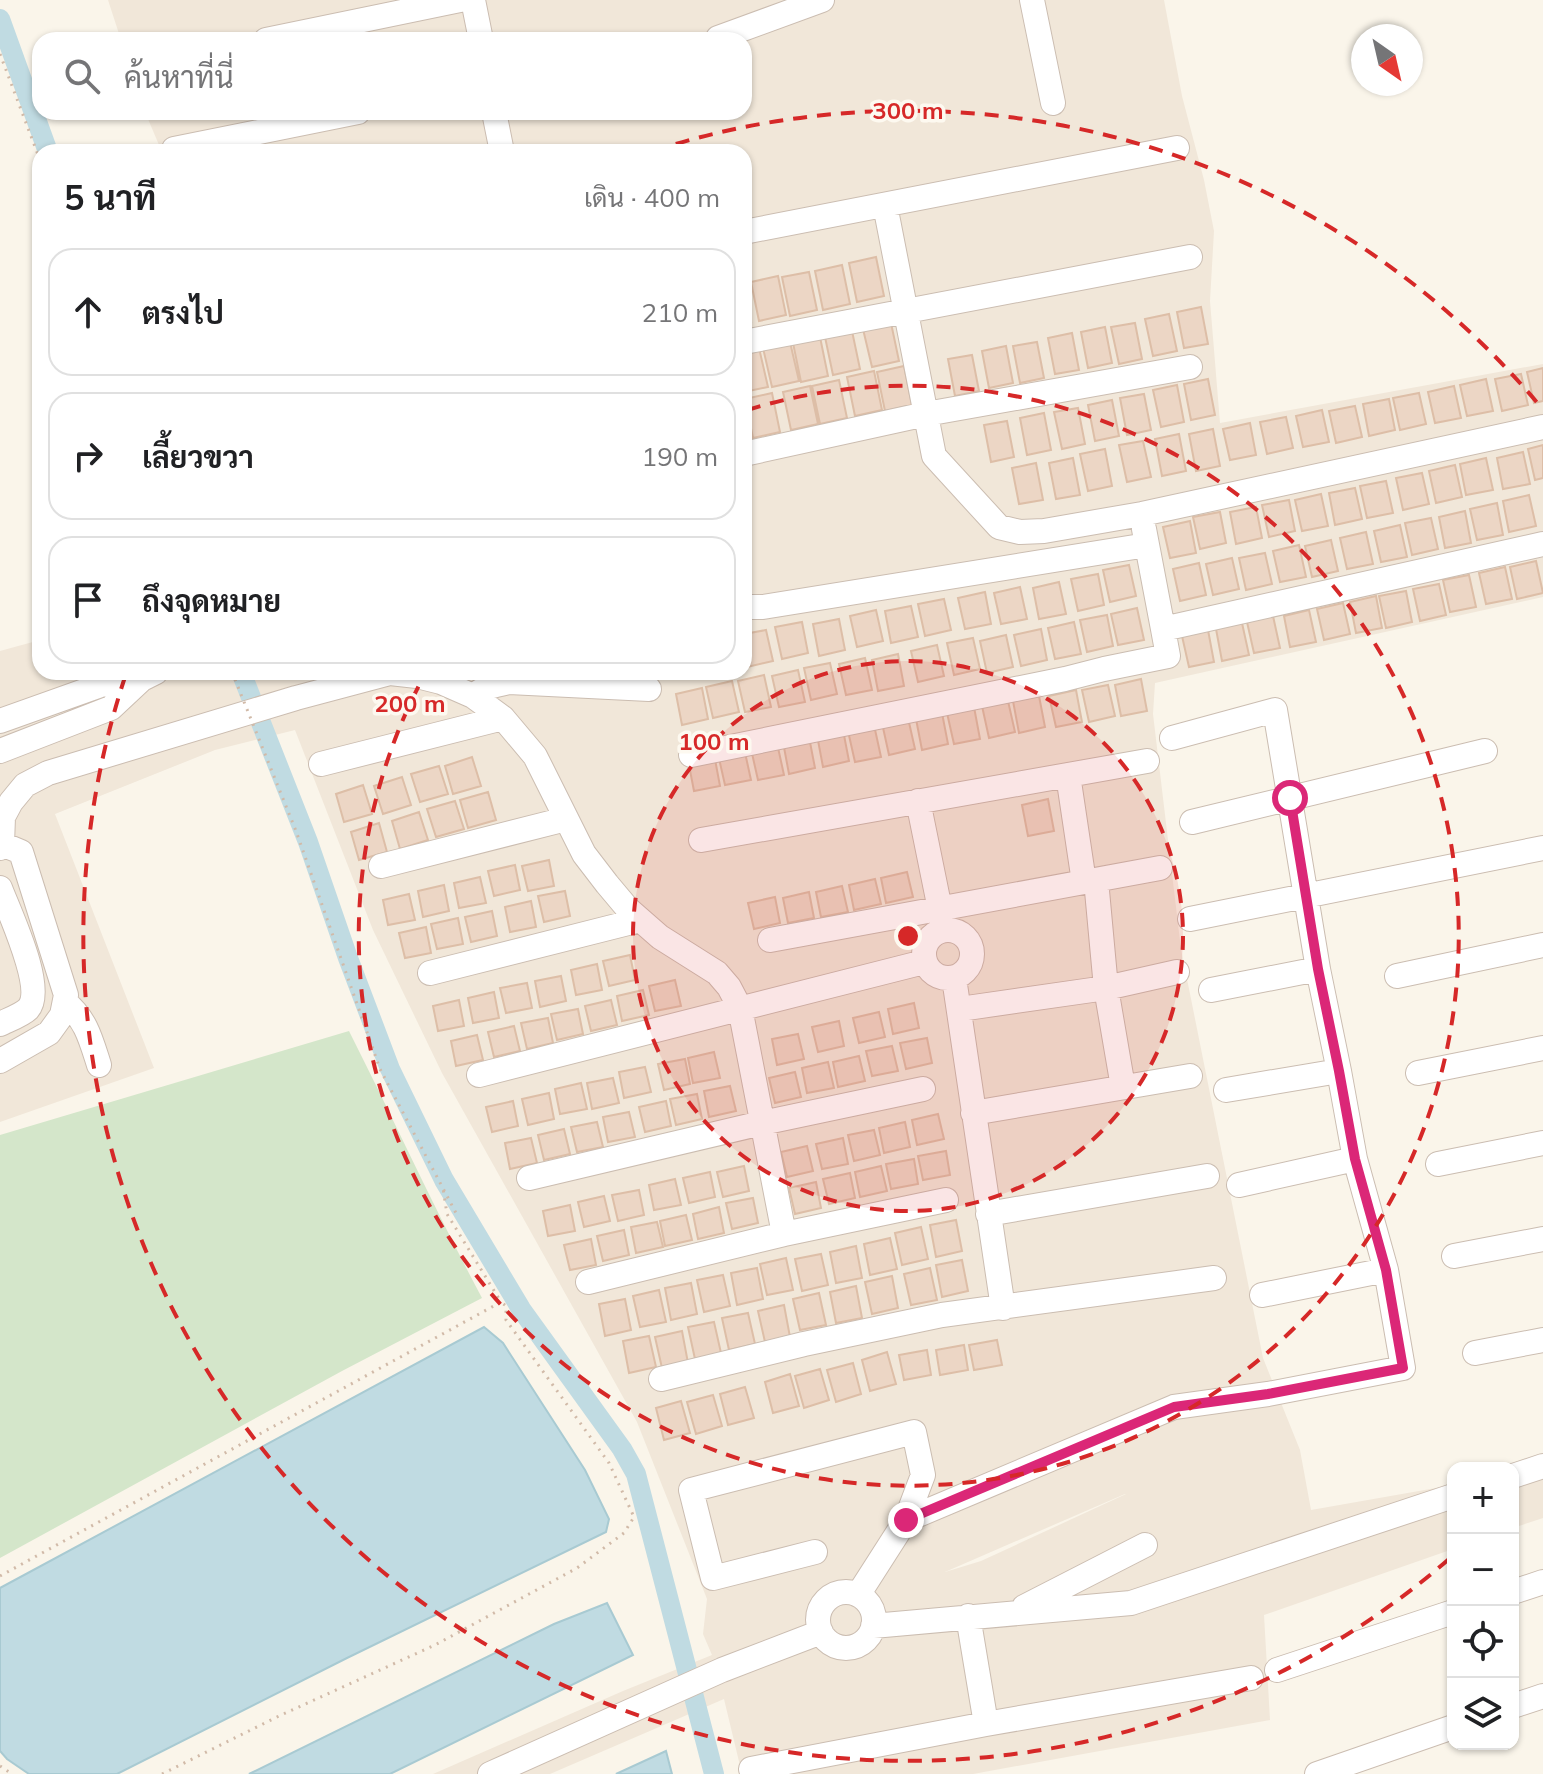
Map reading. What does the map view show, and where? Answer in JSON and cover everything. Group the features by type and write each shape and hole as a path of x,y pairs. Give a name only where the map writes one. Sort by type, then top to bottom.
{"street":[{"path":"305,32 460,0"},
{"path":"473,0 479,32"},
{"path":"734,32 822,0"},
{"path":"1032,0 1053,103"},
{"path":"199,144 318,120"},
{"path":"496,120 500,144"},
{"path":"752,230 1177,148"},
{"path":"885,205 934,456 999,527 1020,532 1044,531 1142,514 1543,427"},
{"path":"752,340 1190,257"},
{"path":"752,452 926,414 1190,367"},
{"path":"691,755 1168,656 1142,514"},
{"path":"1163,629 1543,544"},
{"path":"752,607 1147,545"},
{"path":"0,721 101,685 128,680"},
{"path":"0,751 111,708 144,680"},
{"path":"0,1061 49,1033 62,1015 66,995 21,852 1,846 3,817 25,785 48,773 364,680"},
{"path":"433,680 473,696 503,718 535,756 584,854 628,909 660,937 717,973 729,987 740,1008 784,1234"},
{"path":"473,696 480,690 509,682 649,689"},
{"path":"906,1520 1174,1407 1268,1394 1403,1368 1386,1270 1355,1159 1318,969 1275,710 1172,738"},
{"path":"321,764 503,718"},
{"path":"1192,822 1485,751"},
{"path":"701,840 1147,761"},
{"path":"1068,775 1090,881 1123,1087"},
{"path":"918,801 942,920 968,940 972,953 969,967 954,978 945,979 933,974 924,962 924,948 942,920"},
{"path":"381,866 566,819"},
{"path":"1190,919 1543,848"},
{"path":"770,940 942,920 1090,881 1160,868"},
{"path":"0,888 32,975 34,994 28,1009 5,1022 27,1046"},
{"path":"430,973 640,920"},
{"path":"1397,976 1543,945"},
{"path":"479,1075 924,962"},
{"path":"1211,990 1318,969"},
{"path":"960,1009 1106,988 1177,972"},
{"path":"954,978 1003,1308"},
{"path":"65,1002 82,1019 99,1065"},
{"path":"1418,1073 1543,1048"},
{"path":"1226,1090 1339,1071"},
{"path":"973,1113 1190,1076"},
{"path":"529,1178 923,1089"},
{"path":"1438,1164 1543,1143"},
{"path":"1239,1185 1355,1159"},
{"path":"988,1214 1207,1176"},
{"path":"588,1282 784,1234 946,1200"},
{"path":"1454,1256 1543,1239"},
{"path":"1262,1295 1386,1270"},
{"path":"661,1379 942,1315 1214,1278"},
{"path":"1475,1353 1543,1340"},
{"path":"815,1552 713,1578 691,1490 914,1432 923,1475 906,1520 858,1595"},
{"path":"1519,1474 1543,1466"},
{"path":"873,1626 1131,1603 1447,1498"},
{"path":"1011,1613 1145,1545"},
{"path":"1519,1590 1543,1582"},
{"path":"840,1592 858,1595 871,1608 873,1626 864,1641 856,1645 847,1647 830,1643 821,1632 818,1619 824,1602 840,1592"},
{"path":"1277,1670 1447,1614"},
{"path":"968,1616 986,1724"},
{"path":"490,1774 722,1670 821,1632"},
{"path":"751,1769 1251,1678"},
{"path":"1519,1704 1543,1696"},
{"path":"1322,1773 1447,1729"}],"path":[{"path":"0,54 34,144"},
{"path":"235,680 296,831 380,1069 456,1213"},
{"path":"162,1774 279,1716 435,1645 577,1568 624,1533 634,1517 609,1463 506,1320 506,1306 447,1214 443,1188"},
{"path":"0,1576 501,1302"},
{"path":"0,1766 12,1774"}],"shaded area":[{"path":"108,0 1164,0 1182,96 1214,231 1210,301 1220,423 1543,364 1543,597 1155,683 1153,714 1181,949 1263,1358 1300,1450 1311,1510 1447,1486 1447,1551 1264,1615 1270,1720 973,1774 742,1774 724,1699 550,1774 433,1774 712,1655 703,1634 707,1599 637,1422 442,1073 373,930 295,730 215,750 55,814 154,1068 0,1122 0,651 32,642 32,680 752,680 752,144 159,144 148,120 752,120 752,32 118,32","holes":["1126,1494 981,1561 945,1572"]},
{"path":"1543,1455 1543,1518 1519,1526 1519,1465"}],"green space":[{"path":"349,1031 482,1298 0,1558 0,1135"}],"water":[{"path":"484,1327 503,1343 585,1470 609,1519 606,1532 117,1774 29,1774 7,1759 0,1751 0,1588"},
{"path":"607,1603 633,1655 390,1774 249,1774 554,1624"},
{"path":"666,1751 672,1774 616,1774"}],"building":[{"path":"876,257 884,296 857,302 849,263"},
{"path":"842,265 850,304 823,310 815,271"},
{"path":"809,272 817,310 790,316 782,277"},
{"path":"778,276 786,315 759,321 752,282"},
{"path":"1201,307 1208,344 1184,348 1177,312"},
{"path":"1169,314 1177,351 1153,356 1145,319"},
{"path":"891,323 899,361 872,367 863,329"},
{"path":"1135,323 1142,359 1119,364 1111,327"},
{"path":"1105,327 1112,363 1088,368 1081,332"},
{"path":"852,331 860,369 833,375 825,337"},
{"path":"1072,333 1079,370 1055,374 1048,338"},
{"path":"820,337 828,376 801,382 793,343"},
{"path":"790,342 799,381 772,387 763,348"},
{"path":"1037,342 1044,378 1020,383 1013,346"},
{"path":"1006,346 1013,383 989,388 982,351"},
{"path":"759,348 768,387 752,390 752,350"},
{"path":"972,355 979,391 955,396 948,359"},
{"path":"904,366 912,405 885,411 877,372"},
{"path":"1543,368 1543,401 1534,403 1527,372"},
{"path":"874,371 882,410 855,416 847,377"},
{"path":"1521,374 1528,405 1502,411 1495,379"},
{"path":"1208,379 1215,415 1191,420 1184,384"},
{"path":"1486,379 1493,411 1467,416 1460,385"},
{"path":"839,380 847,418 820,424 812,386"},
{"path":"1177,385 1184,422 1161,427 1153,390"},
{"path":"810,386 818,424 791,430 783,392"},
{"path":"1454,386 1461,418 1435,423 1428,392"},
{"path":"772,393 780,432 753,438 752,397"},
{"path":"1419,393 1426,424 1400,430 1393,398"},
{"path":"1144,394 1151,430 1127,435 1120,398"},
{"path":"1389,399 1395,430 1369,436 1363,404"},
{"path":"1112,400 1119,436 1095,441 1088,405"},
{"path":"1355,406 1362,437 1336,443 1329,411"},
{"path":"1078,408 1085,444 1062,449 1054,412"},
{"path":"1322,410 1329,442 1303,447 1296,416"},
{"path":"1044,413 1051,450 1027,455 1020,418"},
{"path":"1286,417 1293,448 1267,454 1260,422"},
{"path":"1007,421 1014,457 991,462 984,425"},
{"path":"1250,423 1256,455 1230,460 1223,429"},
{"path":"1213,429 1220,466 1196,471 1189,434"},
{"path":"1179,434 1186,471 1162,476 1155,439"},
{"path":"1143,441 1151,477 1127,482 1119,445"},
{"path":"1543,445 1543,478 1535,480 1528,449"},
{"path":"1105,449 1112,486 1088,491 1080,454"},
{"path":"1523,452 1530,484 1503,489 1497,458"},
{"path":"1073,458 1080,495 1056,499 1049,463"},
{"path":"1486,458 1493,490 1466,495 1460,464"},
{"path":"1036,463 1043,500 1019,504 1012,468"},
{"path":"1455,465 1462,497 1436,503 1429,471"},
{"path":"1422,473 1429,504 1403,510 1396,478"},
{"path":"1386,481 1393,513 1367,518 1360,486"},
{"path":"1355,488 1362,519 1335,525 1329,493"},
{"path":"1321,494 1328,526 1302,531 1295,500"},
{"path":"1529,495 1536,526 1509,532 1503,501"},
{"path":"1289,500 1295,531 1269,537 1262,505"},
{"path":"1497,503 1503,535 1477,540 1470,509"},
{"path":"1256,507 1262,538 1236,544 1230,512"},
{"path":"1465,511 1471,543 1445,548 1439,517"},
{"path":"1220,512 1226,543 1200,549 1193,517"},
{"path":"1431,518 1438,549 1412,555 1405,523"},
{"path":"1190,521 1196,553 1170,558 1163,527"},
{"path":"1400,525 1407,557 1381,562 1374,531"},
{"path":"1366,532 1373,564 1347,569 1340,538"},
{"path":"1331,540 1338,571 1312,577 1305,546"},
{"path":"1299,545 1306,577 1280,582 1273,551"},
{"path":"1265,553 1272,584 1246,590 1239,558"},
{"path":"1232,558 1239,589 1213,595 1206,564"},
{"path":"1536,561 1543,593 1517,599 1510,567"},
{"path":"1199,563 1206,595 1180,601 1173,569"},
{"path":"1129,565 1136,596 1110,602 1103,570"},
{"path":"1505,567 1512,599 1486,604 1479,573"},
{"path":"1098,574 1104,605 1078,611 1071,579"},
{"path":"1469,575 1476,607 1450,612 1443,580"},
{"path":"1059,582 1066,614 1039,619 1033,588"},
{"path":"1439,584 1446,615 1420,621 1413,589"},
{"path":"1020,587 1027,619 1001,624 994,593"},
{"path":"1406,591 1412,622 1386,628 1379,596"},
{"path":"985,592 991,624 965,629 958,598"},
{"path":"1376,596 1382,628 1356,633 1350,602"},
{"path":"944,599 951,630 925,636 918,604"},
{"path":"1343,603 1350,634 1324,640 1317,609"},
{"path":"911,606 918,637 891,643 885,611"},
{"path":"1137,608 1144,640 1118,645 1111,614"},
{"path":"876,610 883,641 857,647 850,616"},
{"path":"1309,610 1316,642 1290,647 1284,616"},
{"path":"1107,615 1113,646 1087,652 1080,620"},
{"path":"1273,616 1280,648 1254,653 1247,622"},
{"path":"839,619 845,650 819,656 813,624"},
{"path":"802,622 808,653 782,659 775,627"},
{"path":"1074,622 1081,654 1055,659 1048,628"},
{"path":"1242,623 1249,655 1222,661 1216,629"},
{"path":"1041,629 1047,660 1021,666 1014,635"},
{"path":"766,630 773,661 752,666 752,633"},
{"path":"1208,630 1214,662 1189,667 1182,636"},
{"path":"1006,635 1013,667 987,673 980,641"},
{"path":"973,638 980,669 954,675 947,643"},
{"path":"937,645 944,676 918,682 911,651"},
{"path":"898,654 904,686 878,691 872,660"},
{"path":"865,658 872,690 846,695 839,664"},
{"path":"830,663 837,694 811,700 804,668"},
{"path":"798,670 805,702 779,707 772,676"},
{"path":"764,675 771,707 745,712 738,681"},
{"path":"1141,679 1147,711 1121,716 1115,685"},
{"path":"732,681 739,712 713,718 706,687"},
{"path":"1108,685 1115,716 1089,722 1082,690"},
{"path":"702,688 708,719 682,725 676,694"},
{"path":"1076,690 1082,722 1056,727 1049,696"},
{"path":"1039,696 1045,727 1019,733 1013,701"},
{"path":"1008,701 1015,732 989,738 982,706"},
{"path":"974,707 980,739 954,744 947,713"},
{"path":"942,713 948,744 922,750 916,719"},
{"path":"908,718 915,749 889,755 882,723"},
{"path":"874,725 881,757 855,762 848,731"},
{"path":"843,730 849,761 823,767 817,735"},
{"path":"809,737 815,768 789,774 783,742"},
{"path":"777,743 784,775 758,780 751,749"},
{"path":"744,748 751,780 725,785 718,754"},
{"path":"714,754 720,786 694,791 688,760"},
{"path":"472,757 481,786 453,794 445,766"},
{"path":"439,766 448,794 420,802 411,774"},
{"path":"402,777 411,805 383,814 374,786"},
{"path":"363,785 372,814 344,822 336,794"},
{"path":"488,792 496,820 468,828 460,800"},
{"path":"1048,799 1054,831 1028,836 1022,805"},
{"path":"455,801 464,829 436,837 427,809"},
{"path":"419,812 428,840 400,849 392,821"},
{"path":"379,823 387,852 359,860 351,832"},
{"path":"549,860 554,886 528,891 522,866"},
{"path":"515,865 520,890 494,896 488,871"},
{"path":"907,872 913,897 886,903 881,878"},
{"path":"480,877 486,903 459,908 454,883"},
{"path":"875,879 881,904 854,910 849,885"},
{"path":"444,885 449,911 423,917 418,891"},
{"path":"842,886 848,912 821,917 816,892"},
{"path":"565,891 570,916 544,922 538,896"},
{"path":"809,892 814,918 788,923 783,898"},
{"path":"409,894 415,920 388,925 383,900"},
{"path":"775,897 780,923 754,929 748,903"},
{"path":"531,901 536,927 510,932 505,907"},
{"path":"492,911 497,936 471,942 465,917"},
{"path":"458,918 463,944 437,949 431,924"},
{"path":"426,927 431,953 405,958 399,933"},
{"path":"630,955 635,980 609,986 603,961"},
{"path":"597,964 602,990 576,995 571,970"},
{"path":"561,976 566,1001 540,1007 535,981"},
{"path":"675,980 681,1006 655,1011 649,986"},
{"path":"527,983 532,1008 506,1013 500,988"},
{"path":"643,990 649,1015 622,1021 617,996"},
{"path":"494,992 499,1018 473,1023 468,998"},
{"path":"459,1000 464,1026 438,1031 433,1006"},
{"path":"611,1000 617,1025 591,1031 585,1006"},
{"path":"914,1003 919,1028 893,1034 888,1009"},
{"path":"578,1009 583,1034 557,1040 551,1014"},
{"path":"879,1012 885,1037 859,1043 853,1018"},
{"path":"548,1018 553,1043 527,1049 521,1023"},
{"path":"839,1021 844,1046 818,1052 812,1027"},
{"path":"514,1026 520,1051 494,1057 488,1032"},
{"path":"798,1034 804,1059 777,1065 772,1039"},
{"path":"477,1035 483,1060 456,1066 451,1041"},
{"path":"927,1038 932,1063 906,1069 900,1043"},
{"path":"892,1046 898,1071 872,1076 866,1051"},
{"path":"714,1052 720,1078 693,1083 688,1058"},
{"path":"859,1056 865,1081 838,1087 833,1062"},
{"path":"685,1059 690,1084 664,1090 658,1064"},
{"path":"828,1062 834,1088 807,1093 802,1068"},
{"path":"645,1067 651,1092 624,1098 619,1072"},
{"path":"795,1072 801,1097 775,1103 769,1078"},
{"path":"613,1078 619,1103 592,1109 587,1083"},
{"path":"581,1083 587,1109 560,1114 555,1089"},
{"path":"730,1086 736,1111 709,1117 704,1091"},
{"path":"549,1093 554,1119 528,1125 522,1099"},
{"path":"697,1094 702,1119 676,1125 670,1099"},
{"path":"513,1101 518,1126 492,1132 486,1107"},
{"path":"666,1101 671,1126 645,1132 639,1107"},
{"path":"629,1112 635,1137 608,1142 603,1117"},
{"path":"938,1114 944,1139 917,1145 912,1120"},
{"path":"597,1122 603,1147 577,1152 571,1127"},
{"path":"905,1122 910,1147 884,1153 879,1128"},
{"path":"564,1129 570,1154 544,1160 538,1135"},
{"path":"874,1130 880,1155 854,1161 848,1135"},
{"path":"531,1138 537,1163 510,1169 505,1143"},
{"path":"843,1138 848,1164 822,1169 816,1144"},
{"path":"807,1146 813,1171 787,1177 781,1152"},
{"path":"946,1151 950,1175 923,1180 918,1156"},
{"path":"914,1159 918,1184 891,1189 886,1164"},
{"path":"744,1166 749,1191 723,1197 717,1172"},
{"path":"881,1166 887,1191 860,1197 855,1172"},
{"path":"710,1172 715,1197 689,1203 683,1178"},
{"path":"850,1173 855,1198 829,1204 823,1179"},
{"path":"675,1179 681,1205 654,1210 649,1185"},
{"path":"816,1182 821,1208 795,1214 789,1188"},
{"path":"639,1190 644,1215 618,1221 612,1195"},
{"path":"604,1196 610,1221 584,1227 578,1202"},
{"path":"753,1198 758,1223 732,1229 726,1203"},
{"path":"570,1205 575,1231 548,1236 543,1211"},
{"path":"719,1207 724,1233 698,1239 693,1214"},
{"path":"686,1215 692,1240 665,1246 660,1221"},
{"path":"956,1220 962,1251 936,1257 930,1225"},
{"path":"657,1222 663,1247 636,1253 631,1227"},
{"path":"921,1227 928,1259 902,1265 895,1233"},
{"path":"624,1230 629,1255 603,1261 597,1236"},
{"path":"890,1238 897,1269 870,1275 864,1244"},
{"path":"591,1239 596,1265 570,1270 564,1245"},
{"path":"856,1246 862,1278 836,1283 830,1252"},
{"path":"821,1254 828,1285 802,1291 795,1259"},
{"path":"786,1258 793,1290 767,1295 760,1264"},
{"path":"962,1260 968,1291 942,1297 936,1265"},
{"path":"757,1268 763,1299 737,1305 731,1273"},
{"path":"930,1268 937,1300 911,1305 904,1274"},
{"path":"723,1275 730,1306 704,1312 697,1280"},
{"path":"892,1276 898,1308 872,1314 865,1282"},
{"path":"691,1283 697,1314 671,1320 665,1288"},
{"path":"856,1286 862,1318 836,1323 830,1292"},
{"path":"659,1290 666,1322 640,1327 633,1296"},
{"path":"819,1293 826,1325 800,1330 793,1299"},
{"path":"625,1299 631,1330 605,1336 599,1304"},
{"path":"784,1305 790,1337 765,1342 758,1311"},
{"path":"748,1313 755,1344 729,1350 722,1318"},
{"path":"714,1322 721,1353 695,1359 688,1327"},
{"path":"682,1331 688,1363 662,1368 655,1337"},
{"path":"649,1336 656,1367 629,1373 623,1341"},
{"path":"997,1340 1002,1365 974,1370 969,1345"},
{"path":"964,1345 968,1370 940,1375 936,1350"},
{"path":"927,1350 931,1375 904,1380 899,1355"},
{"path":"887,1352 896,1384 870,1391 862,1360"},
{"path":"853,1363 861,1394 836,1402 827,1370"},
{"path":"820,1369 829,1400 804,1408 795,1376"},
{"path":"790,1374 799,1406 773,1413 765,1382"},
{"path":"745,1387 754,1418 728,1425 720,1394"},
{"path":"713,1395 722,1426 696,1434 687,1402"},
{"path":"681,1401 690,1433 664,1440 656,1408"}],"waterway":[{"path":"0,19 32,108"},
{"path":"36,120 45,144"},
{"path":"244,680 308,842 390,1069 444,1180 521,1309 622,1449 636,1474 714,1774"}],"route":[{"path":"906,1520 1174,1407 1268,1394 1403,1368 1386,1270 1355,1159 1318,969 1290,798"}]}
